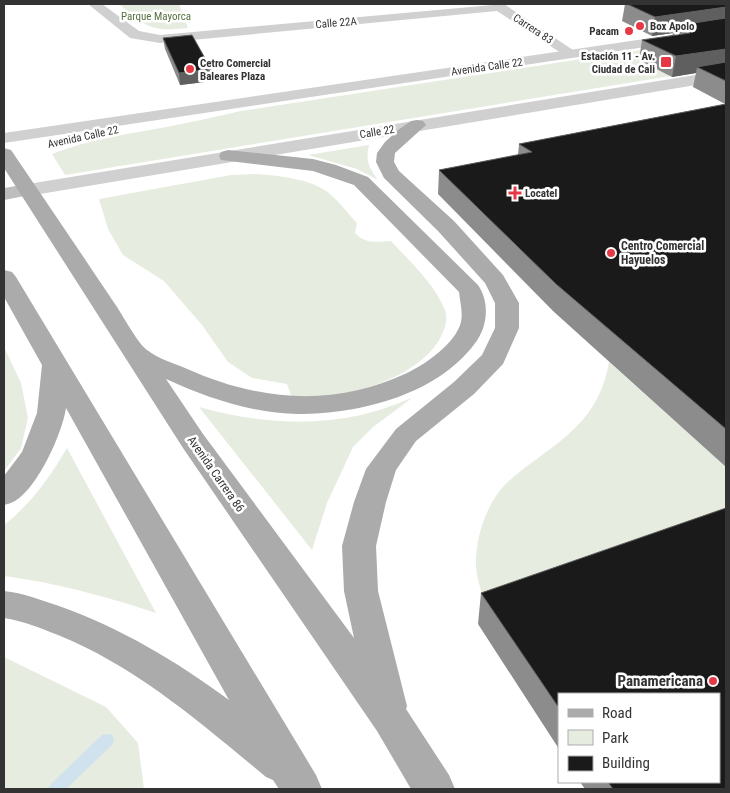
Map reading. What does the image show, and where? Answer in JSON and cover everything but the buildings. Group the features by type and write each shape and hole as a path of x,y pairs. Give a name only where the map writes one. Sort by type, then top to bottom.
{"main road":[{"path":"391,719 361,592 359,546 370,502 381,469 406,435 464,388 494,358 507,328 507,303 495,280 452,232 391,174 385,162 386,153 391,146 417,125"},
{"name":"Avenida Carrera 86","path":"17,155 16,192 135,355 198,449 391,719 434,789"},
{"path":"135,355 175,374 224,393 257,402 285,405 319,404 348,400 388,390 425,375 458,348 473,324 474,306 470,290 361,181 339,171 282,160 228,156"},
{"path":"4,277 296,781"},
{"path":"4,494 33,460 48,426 53,401 54,366"},
{"path":"4,605 16,606 76,626 138,657 192,693 296,781"}],"street":[{"name":"Calle 22A","path":"94,4 135,35 150,39 497,6"},
{"name":"Carrera 83","path":"497,6 572,54"},
{"name":"Avenida Calle 22","path":"4,138 726,32"},
{"name":"Calle 22","path":"16,192 726,75"},
{"name":"Avenida Calle 22","path":"17,155 74,136 171,121 249,102"}],"green space":[{"name":"Parque Mayorca","path":"119,4 179,4 188,28 165,29 150,26 143,23"},
{"path":"726,37 726,67 65,175 52,154 105,138 241,111"},
{"path":"369,145 367,155 369,164 378,180 357,169 308,155"},
{"path":"258,174 296,179 323,189 357,223 355,233 359,237 367,241 391,241 414,265 435,291 446,314 446,323 443,331 438,342 429,353 406,371 365,388 333,396 292,398 287,384 252,378 228,362 202,325 164,281 123,255 108,229 99,199 231,175"},
{"path":"4,347 21,383 28,418 21,448 4,471"},
{"path":"609,362 726,467 726,535 484,600 476,563 478,540 485,518 495,497 510,480 559,442 588,414 598,398"},
{"path":"412,398 373,427 353,447 327,503 312,550 199,407 259,419 300,422 341,419 368,413"},
{"path":"67,448 156,613 80,591 43,582 4,576 4,525 39,490"},
{"path":"4,657 106,707 138,743 144,789 4,789"}],"waterway":[{"path":"56,789 107,740"}],"place":[{"name":"Box Apolo","path":"640,26"},
{"name":"Pacam","path":"629,31"},
{"name":"Estación 11 - Av. Ciudad de Cali","path":"666,62"},
{"name":"Cetro Comercial Baleares Plaza","path":"190,69"},
{"name":"Locatel","path":"515,193"},
{"name":"Centro Comercial Hayuelos","path":"611,253"},
{"name":"Panamericana","path":"713,681"}]}
